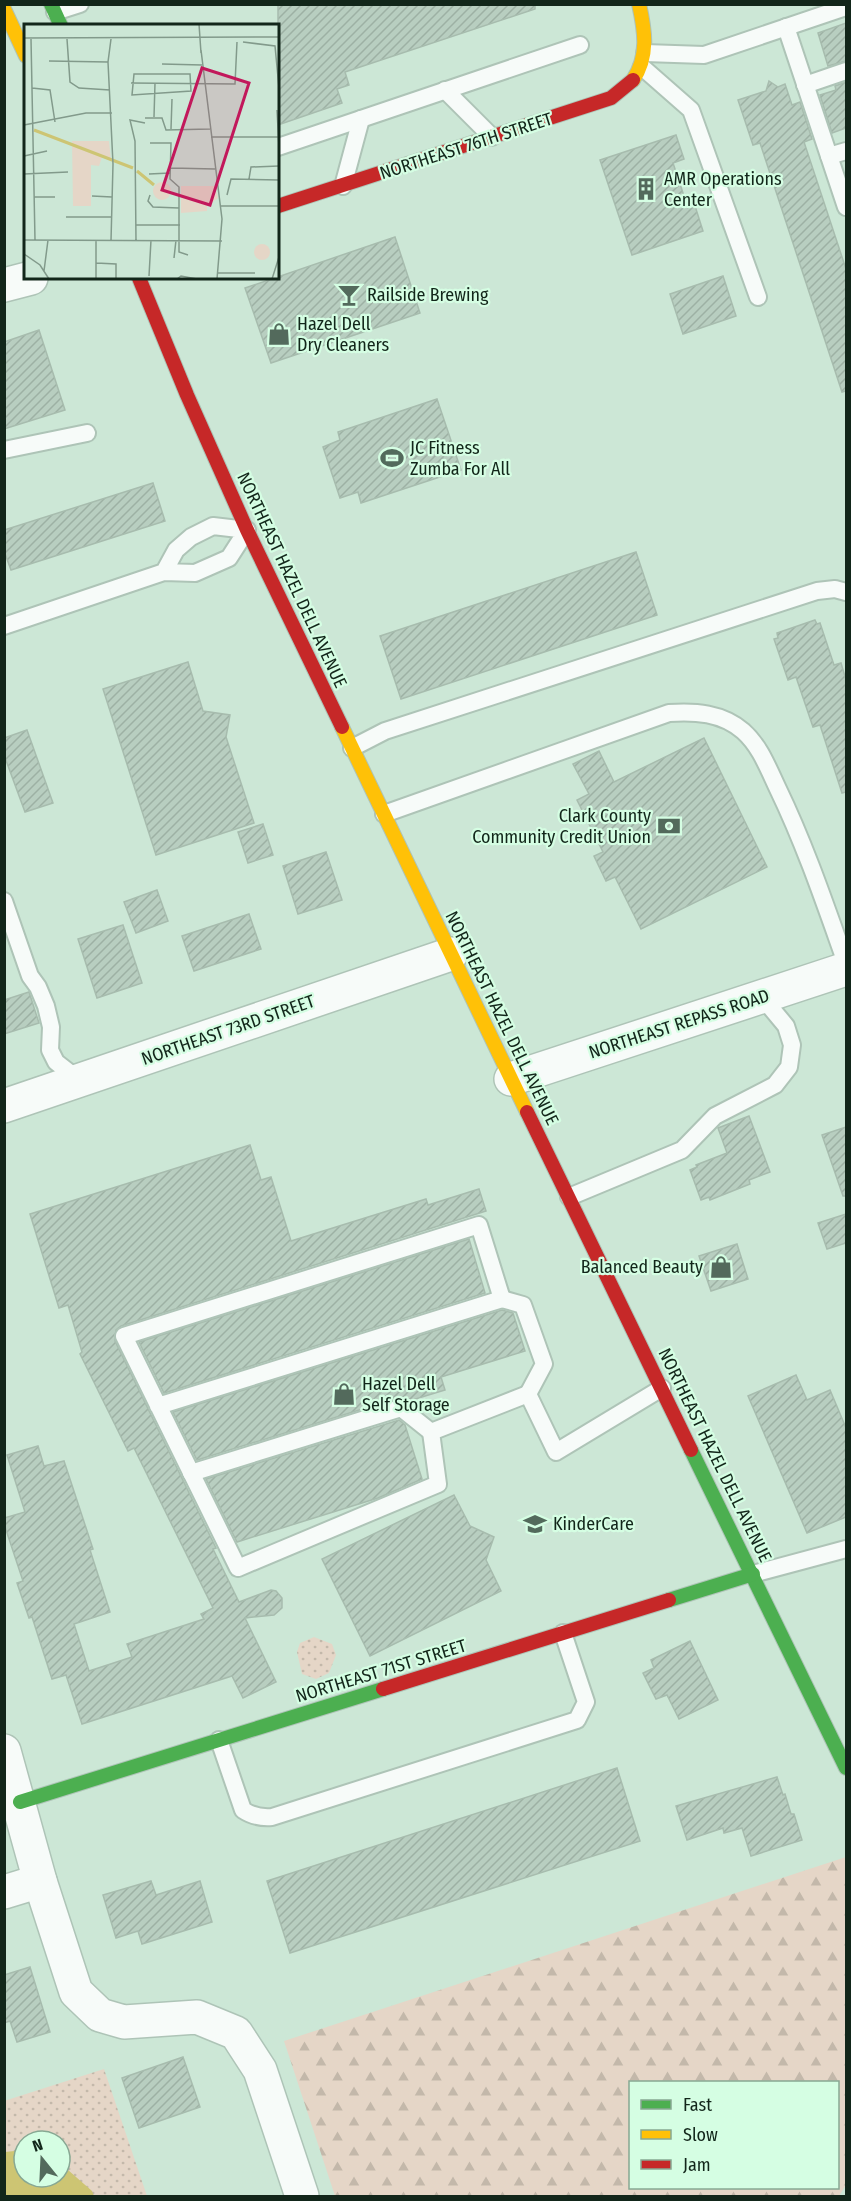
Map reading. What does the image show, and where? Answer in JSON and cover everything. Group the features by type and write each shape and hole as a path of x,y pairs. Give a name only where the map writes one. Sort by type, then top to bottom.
{"main road":[{"path":"639,4 645,31 644,60"},
{"path":"4,9 24,52"},
{"name":"NORTHEAST 76TH STREET","path":"279,206 611,98 626,88 644,60"},
{"name":"NORTHEAST HAZEL DELL AVENUE","path":"139,279 187,395 247,530 846,1768"},
{"name":"NORTHEAST 71ST STREET","path":"20,1802 753,1574"}],"street":[{"path":"4,285 27,279"},
{"name":"NORTHEAST 73RD STREET","path":"4,1106 451,954"},
{"name":"NORTHEAST REPASS ROAD","path":"511,1079 846,969"},
{"path":"4,1751 20,1802 40,1881 76,1992 100,2015 124,2022 196,2017 236,2033 260,2070 302,2196"},
{"path":"4,1892 40,1881"}],"lane":[{"path":"56,14 80,4"},
{"path":"644,60 704,55 846,7"},
{"path":"786,27 846,207"},
{"path":"279,147 580,45"},
{"path":"644,60 691,110 758,297"},
{"path":"806,85 846,71"},
{"path":"445,90 492,137"},
{"path":"343,186 362,119"},
{"path":"829,156 846,150"},
{"path":"4,450 87,433"},
{"path":"4,626 164,572 195,573 229,558 247,530 213,526 190,537 176,550 164,572"},
{"path":"352,748 385,731 816,591 835,589 846,592"},
{"path":"384,814 669,713 695,711 720,717 742,730 759,748 793,820 846,963"},
{"path":"4,901 30,976 46,1005 51,1027 50,1050 56,1062 80,1080"},
{"path":"569,1197 682,1150 715,1116 775,1085 789,1067 792,1045 786,1026 762,997"},
{"path":"191,1473 401,1408 431,1432 438,1484 238,1568 191,1473 158,1406 124,1336 479,1225 502,1299"},
{"path":"158,1406 502,1299 523,1305 544,1364 528,1394 431,1432"},
{"path":"528,1394 556,1452 662,1388"},
{"path":"753,1574 846,1550"},
{"path":"219,1740 243,1810 261,1818 272,1818 577,1720 586,1702 564,1633"}],"green space":[{"path":"314,1637 332,1644 336,1655 329,1673 316,1679 302,1674 297,1652 300,1643"},
{"path":"846,1857 846,2185 839,2196 335,2196 284,2041"},
{"path":"104,2069 147,2196 5,2196 4,2101"}],"shaded area":[{"path":"12,2151 12,2189 72,2189 72,2174 92,2191 94,2196 5,2196 5,2152"}],"building":[{"path":"278,4 535,4 535,9 345,72 349,85 337,89 342,103 279,125"},
{"path":"846,23 846,61 828,66 818,33"},
{"path":"769,81 778,87 785,84 792,105 800,102 812,139 804,142 846,269 846,391 842,392 760,143 753,145 738,100 766,91"},
{"path":"846,82 846,128 832,133 820,95 836,90 835,86"},
{"name":"AMR Operations Center","path":"676,135 684,159 673,163 688,208 695,206 703,231 632,255 600,160"},
{"name":"Railside Brewing","path":"395,237 420,313 271,363 245,288 271,279 279,279 279,276"},
{"path":"723,276 736,316 683,334 670,294"},
{"path":"39,330 65,410 4,429 4,342"},
{"name":"JC Fitness Zumba For All","path":"437,399 461,470 361,503 358,492 340,498 323,447 340,440 338,432"},
{"path":"153,483 165,521 11,570 4,551 4,530"},
{"path":"636,552 657,615 401,699 380,636"},
{"path":"815,620 817,624 820,623 834,665 841,663 846,680 846,792 842,793 820,725 813,727 796,677 788,680 774,639 778,638 777,633"},
{"path":"188,662 203,711 230,715 226,737 254,823 156,855 103,689"},
{"path":"27,730 53,803 25,812 4,755 4,738"},
{"name":"Clark County Community Credit Union","path":"704,738 767,867 641,929 615,877 606,881 594,856 603,852 577,800 589,794 573,764 599,751 614,782"},
{"path":"263,824 273,855 248,863 238,832"},
{"path":"326,852 342,900 298,914 283,866"},
{"path":"157,890 168,921 136,933 124,902"},
{"path":"249,914 261,949 194,971 182,936"},
{"path":"123,925 142,983 97,998 78,939"},
{"path":"29,992 39,1023 4,1034 4,1000"},
{"path":"749,1116 770,1172 749,1180 750,1184 710,1200 709,1197 701,1200 690,1170 697,1167 696,1165 727,1153 718,1128"},
{"path":"846,1127 846,1196 843,1196 822,1135"},
{"path":"250,1145 261,1180 271,1177 291,1241 426,1199 428,1205 479,1189 486,1211 121,1326 116,1330 115,1341 216,1548 213,1549 239,1602 271,1590 276,1591 282,1598 282,1608 274,1615 245,1618 276,1682 243,1698 232,1676 82,1724 66,1675 52,1679 32,1617 29,1618 17,1583 23,1581 4,1518 25,1512 7,1455 38,1446 44,1466 64,1461 93,1549 90,1550 110,1612 74,1624 89,1671 132,1657 127,1644 204,1619 201,1614 213,1608 134,1448 128,1451 80,1354 82,1352 68,1305 59,1308 30,1214"},
{"path":"846,1214 846,1243 827,1249 818,1223"},
{"path":"469,1239 485,1293 164,1393 139,1342"},
{"name":"Balanced Beauty","path":"737,1244 748,1279 711,1291 699,1256"},
{"path":"502,1310 513,1313 525,1351 441,1377 445,1390 409,1401 398,1398 197,1460 173,1412"},
{"path":"796,1375 807,1400 830,1390 846,1428 846,1517 807,1533 748,1396"},
{"path":"399,1420 405,1425 422,1479 378,1498 237,1542 206,1479"},
{"path":"454,1495 470,1526 494,1537 486,1560 501,1591 370,1656 322,1559"},
{"path":"690,1641 718,1700 679,1719 667,1695 656,1699 643,1673 654,1668 651,1660"},
{"path":"617,1768 640,1841 290,1953 267,1881"},
{"path":"777,1777 791,1814 794,1814 802,1840 751,1856 742,1828 724,1833 723,1828 687,1840 676,1806"},
{"path":"151,1881 156,1895 200,1881 212,1922 142,1944 138,1931 116,1938 103,1895"},
{"path":"30,1967 50,2032 17,2042 10,2021 4,2023 4,1975"},
{"path":"183,2057 200,2107 139,2128 122,2078"}],"traffic: fast":[{"path":"51,4 60,24"},
{"path":"691,1450 846,1768"},
{"path":"669,1600 753,1574"},
{"path":"20,1802 383,1689"}],"traffic: slow":[{"path":"633,80 644,53 643,24 639,4"},
{"path":"4,9 24,52"},
{"path":"342,727 527,1112"}],"traffic: jam":[{"path":"279,206 611,98 633,80"},
{"path":"139,279 187,395 247,530 342,727"},
{"path":"527,1112 691,1450"},
{"path":"383,1689 669,1600"}],"place":[{"name":"AMR Operations Center","path":"646,189"},
{"name":"Railside Brewing","path":"349,295"},
{"name":"Hazel Dell Dry Cleaners","path":"279,334"},
{"name":"JC Fitness Zumba For All","path":"392,458"},
{"name":"Clark County Community Credit Union","path":"669,826"},
{"name":"Balanced Beauty","path":"721,1267"},
{"name":"Hazel Dell Self Storage","path":"344,1394"},
{"name":"KinderCare","path":"535,1524"}]}
